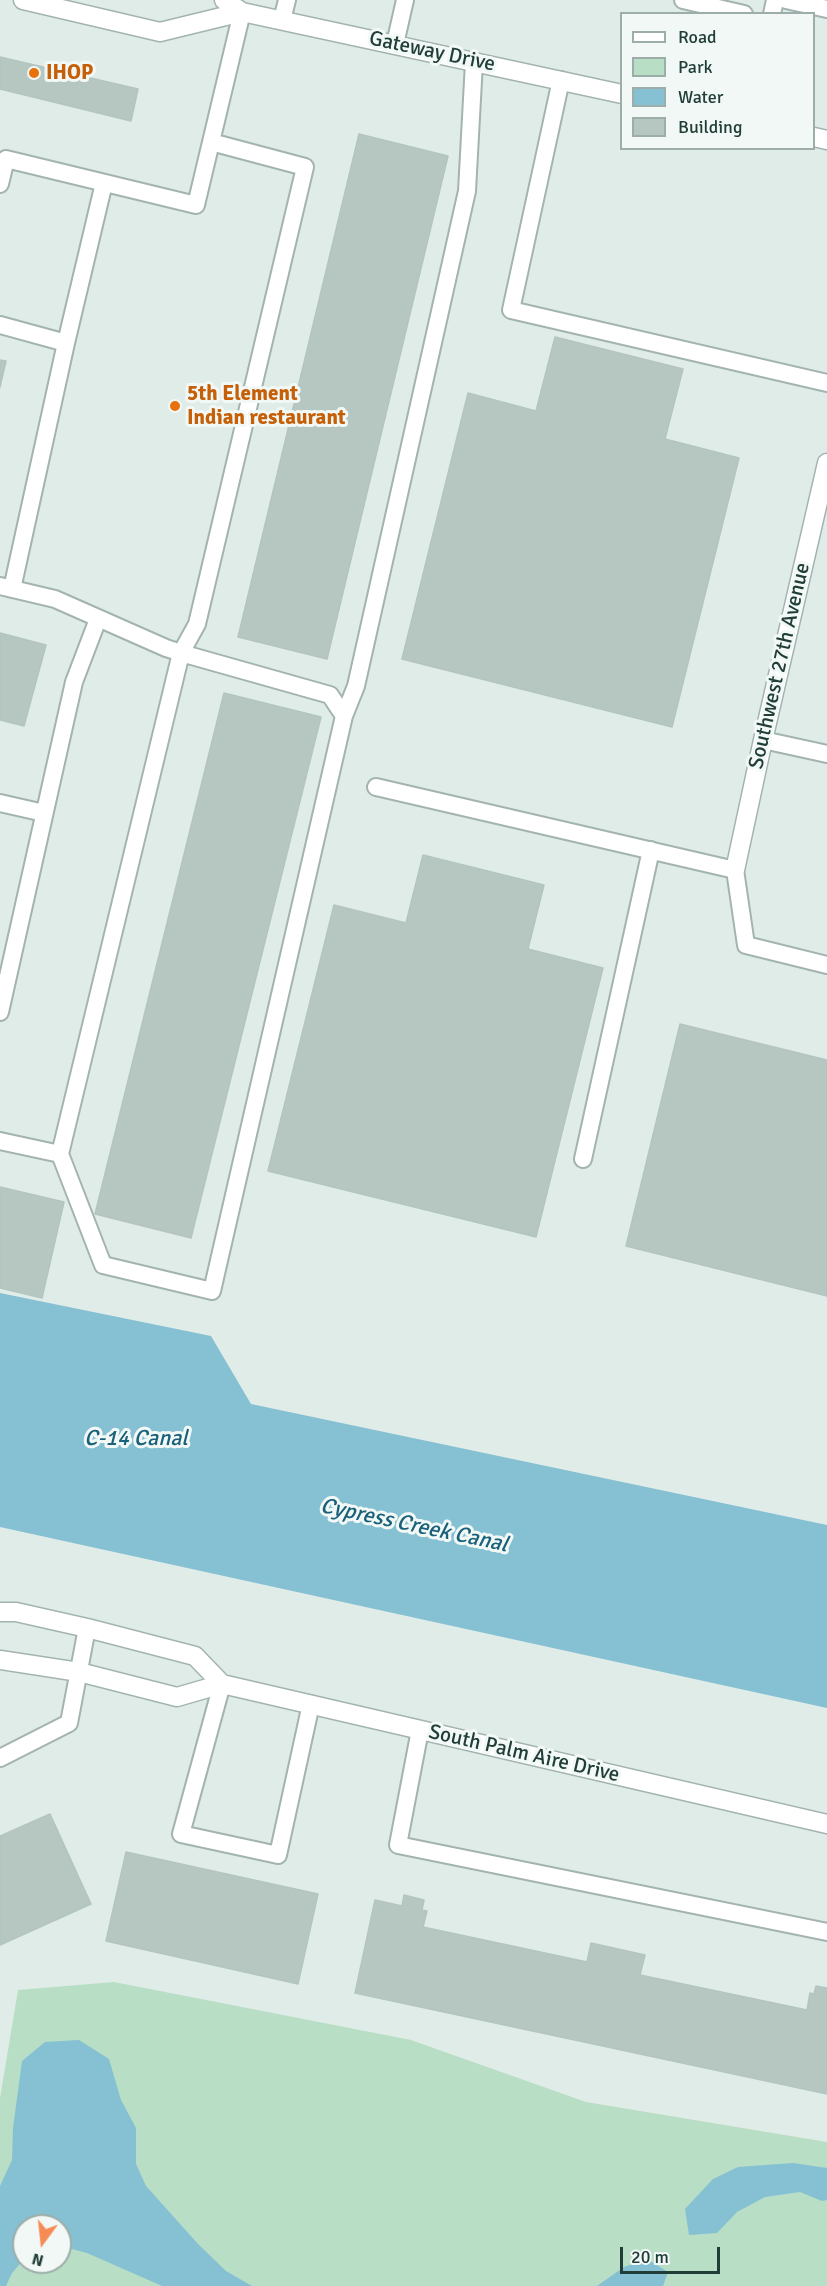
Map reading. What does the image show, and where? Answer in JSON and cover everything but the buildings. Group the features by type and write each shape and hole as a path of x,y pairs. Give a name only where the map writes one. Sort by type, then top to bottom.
{"street":[{"name":"Gateway Drive","path":"23,0 160,32 242,12"},
{"name":"Gateway Drive","path":"224,0 242,12 620,94"},
{"name":"Southwest 27th Avenue","path":"735,870 827,464"},
{"path":"0,1612 16,1612 87,1628 195,1656 222,1684"},
{"name":"South Palm Aire Drive","path":"0,1660 79,1672 177,1697 222,1684 827,1824"}],"lane":[{"path":"282,21 287,0"},
{"path":"395,44 405,0"},
{"path":"683,0 735,12"},
{"path":"786,0 827,9"},
{"path":"0,184 6,159 196,205 242,12"},
{"path":"211,142 305,167 197,624 181,652 60,1155 103,1265 212,1291 344,716 356,686 467,191 474,62"},
{"path":"561,80 511,310 827,383"},
{"path":"104,183 6,587 55,599 181,652 330,695 344,716"},
{"path":"0,325 66,343"},
{"path":"0,1012 74,682 98,619"},
{"path":"763,740 827,754"},
{"path":"376,787 735,870 746,945 827,965"},
{"path":"0,803 44,813"},
{"path":"583,1159 651,850"},
{"path":"0,1141 60,1155"},
{"path":"0,1758 69,1723 87,1628"},
{"path":"222,1684 182,1834 278,1855 311,1704"},
{"path":"420,1730 398,1845 827,1932"}],"green space":[{"path":"114,1982 411,2040 586,2102 827,2142 827,2286 0,2286 0,2098 18,1990"}],"water":[{"name":"C-14 Canal","path":"0,1293 211,1336 251,1404 827,1525 827,1708 0,1527"},
{"path":"79,2040 109,2059 121,2100 136,2128 136,2164 146,2186 198,2244 226,2271 252,2286 162,2286 87,2253 72,2249 72,2214 12,2214 12,2273 6,2286 0,2286 0,2186 12,2160 13,2128 22,2061 45,2042"},
{"path":"793,2163 827,2168 827,2200 822,2201 800,2192 765,2197 737,2212 717,2233 689,2235 685,2209 713,2179 738,2167"},
{"path":"647,2259 668,2272 663,2286 597,2286 624,2267"}],"place":[{"name":"IHOP","path":"34,73"},
{"name":"5th Element Indian restaurant","path":"175,406"}],"water label":[{"name":"Cypress Creek Canal","path":"414,1526"}]}
